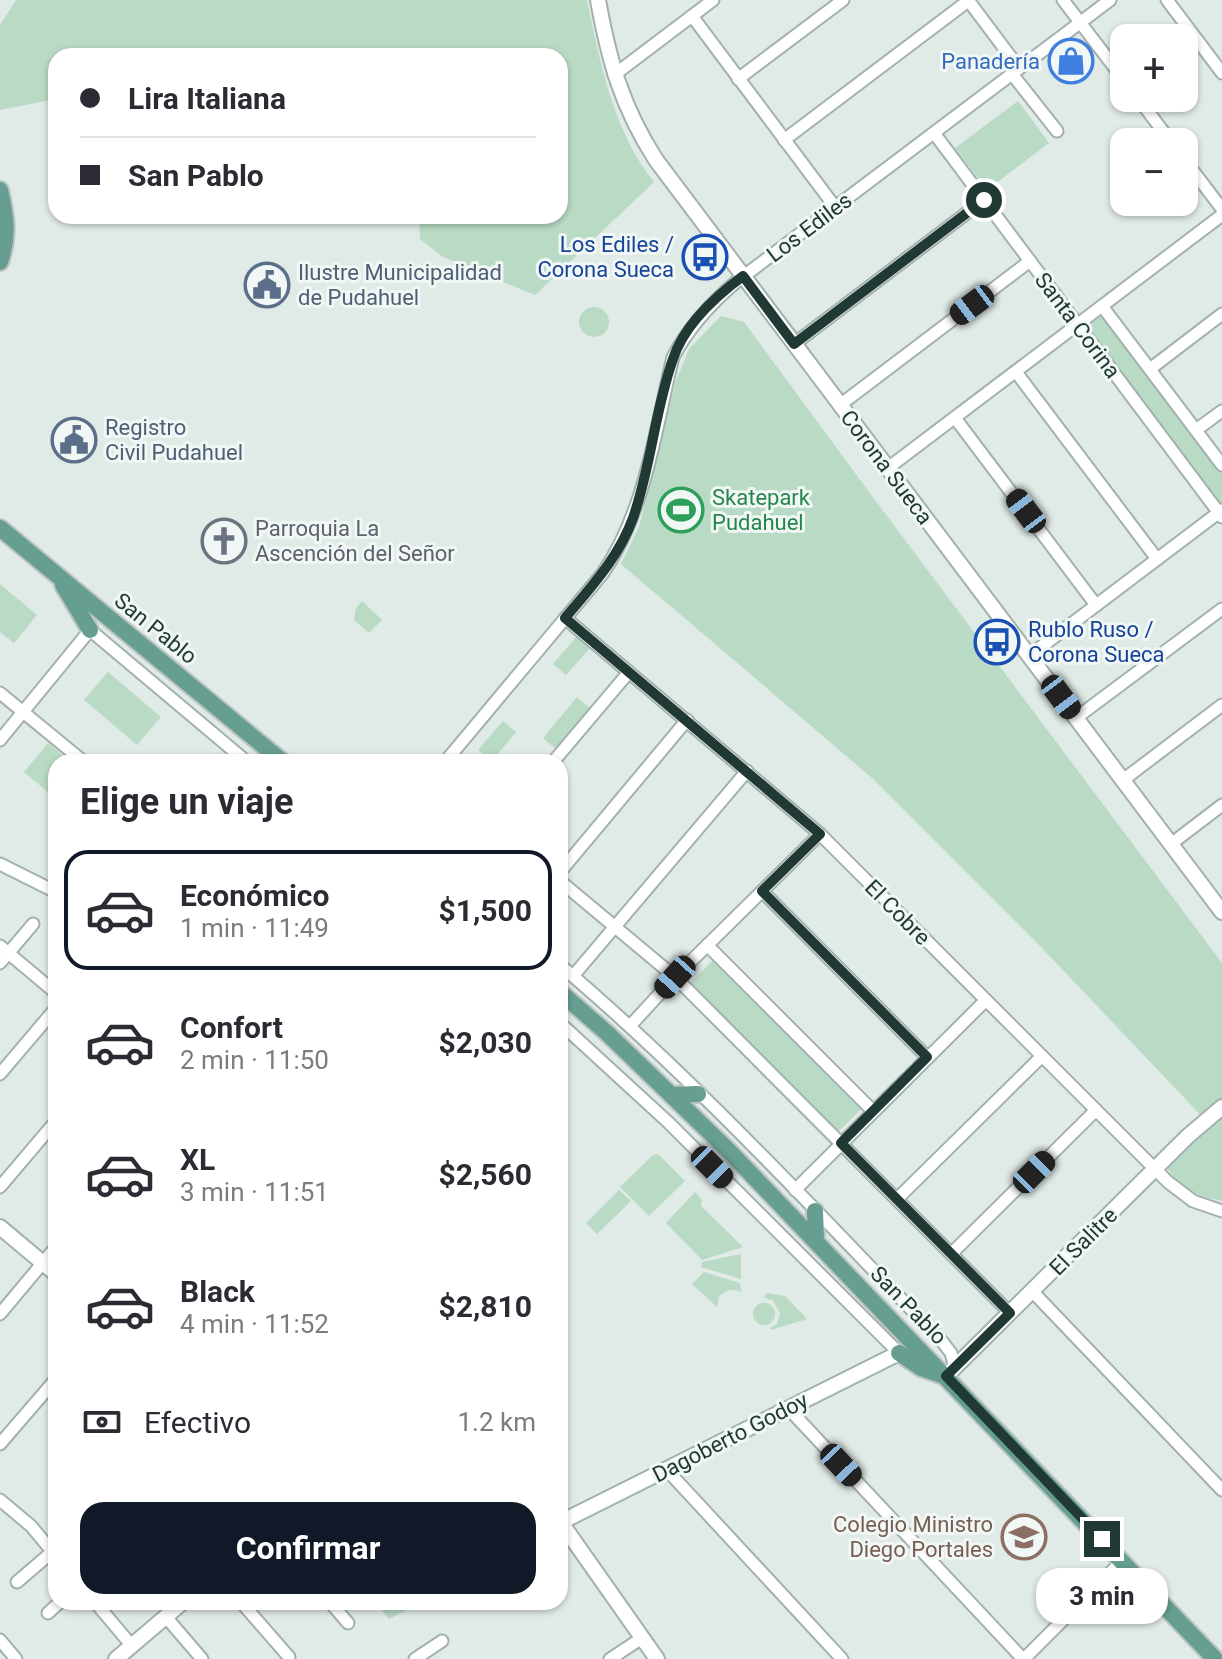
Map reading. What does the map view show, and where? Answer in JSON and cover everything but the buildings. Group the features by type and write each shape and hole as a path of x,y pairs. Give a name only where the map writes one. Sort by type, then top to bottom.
{"main road":[{"path":"0,190 7,231 0,262"},
{"name":"San Pablo","path":"0,528 273,754"},
{"path":"59,576 90,630"},
{"name":"San Pablo","path":"568,999 672,1095 951,1372 1215,1659"},
{"path":"672,1095 698,1094"},
{"path":"815,1211 816,1240"},
{"path":"899,1353 921,1368 951,1372"}],"street":[{"name":"Corona Sueca","path":"598,0 614,75 627,108 651,151 1222,912"},
{"path":"614,75 713,0"},
{"path":"738,79 843,0"},
{"path":"784,140 968,0 1057,131"},
{"path":"1063,0 1110,62"},
{"name":"Los Ediles","path":"452,754 603,573 618,550 633,519 673,357 706,309 743,276 1110,0"},
{"path":"1167,0 1222,73"},
{"path":"692,16 835,207"},
{"name":"Santa Corina","path":"934,133 1221,513"},
{"path":"888,468 1222,212 1198,179"},
{"path":"794,344 984,200"},
{"path":"840,405 1030,261"},
{"name":"Santa Corina","path":"1102,306 1222,465"},
{"path":"1150,369 1222,314"},
{"path":"1016,372 1157,559"},
{"path":"1196,430 1222,411"},
{"path":"955,418 1096,605"},
{"path":"1029,656 1221,513"},
{"path":"1076,718 1222,609"},
{"name":"El Cobre","path":"565,618 820,834 1155,1169 1185,1196 1222,1211"},
{"path":"0,740 90,630"},
{"name":"San Pablo","path":"90,630 237,754"},
{"path":"560,754 629,672"},
{"path":"0,693 74,754"},
{"path":"1123,780 1222,705"},
{"path":"568,862 687,720"},
{"path":"573,976 747,771"},
{"path":"1171,844 1222,805"},
{"path":"630,1026 675,977 820,834"},
{"path":"0,864 48,888"},
{"path":"568,888 675,977 1010,1313"},
{"path":"762,891 927,1057"},
{"path":"0,963 4,949 33,924"},
{"path":"707,945 873,1111"},
{"path":"4,949 48,986"},
{"name":"San Pablo","path":"568,972 630,1026 945,1344 954,1359 951,1372"},
{"path":"795,1190 986,1000"},
{"path":"0,1074 48,1017"},
{"name":"San Pablo","path":"568,1030 669,1123 899,1353"},
{"path":"897,1199 1042,1056"},
{"name":"El Salitre","path":"951,1372 1155,1169 1222,1107"},
{"path":"951,1254 1096,1110"},
{"path":"0,1187 48,1130"},
{"path":"0,1227 48,1267"},
{"path":"0,1314 48,1257"},
{"path":"1032,1291 1222,1490"},
{"name":"Dagoberto Godoy","path":"568,1517 899,1353"},
{"path":"0,1444 48,1388"},
{"path":"788,1408 1024,1659 1122,1561"},
{"path":"666,1469 842,1659"},
{"path":"0,1500 31,1526 48,1547"},
{"path":"568,1532 657,1659"},
{"path":"17,1582 48,1559"},
{"path":"48,1613 51,1610"},
{"path":"102,1610 132,1646"},
{"path":"116,1659 174,1610"},
{"path":"248,1610 289,1657"},
{"path":"337,1610 348,1623"},
{"path":"166,1617 202,1659"},
{"path":"610,1659 642,1638"},
{"path":"0,1640 16,1659"},
{"path":"415,1659 442,1641"}],"green space":[{"path":"16,0 587,0 603,71 618,118 628,141 654,182 535,295 443,257 420,239 419,224 568,224 568,48 48,48 48,101 0,110 0,25"},
{"path":"1018,101 1049,143 987,190 955,148"},
{"path":"594,307 605,311 609,322 605,333 594,337 583,333 579,322 583,311"},
{"path":"1104,314 1222,472 1222,507 1087,327"},
{"path":"721,316 744,322 1222,963 1222,1201 1191,1191 1167,1168 1211,1126 1043,949 871,777 621,564 639,527 676,381 689,349"},
{"path":"0,584 37,615 14,643 0,632"},
{"path":"362,601 382,620 369,633 354,620 356,608"},
{"path":"578,635 591,647 566,675 553,664"},
{"path":"108,672 161,717 137,745 84,700"},
{"path":"577,697 591,709 557,750 543,738"},
{"path":"503,721 516,732 498,754 483,754 478,750"},
{"path":"48,743 61,754 48,754 48,792 24,772"},
{"path":"713,960 863,1107 838,1132 688,986"},
{"path":"658,1154 685,1181 649,1216 620,1187 653,1155"},
{"path":"619,1190 631,1201 597,1234 586,1223"},
{"path":"695,1192 702,1200 701,1206 743,1247 702,1260 666,1223"},
{"path":"741,1254 741,1279 701,1267 702,1262"},
{"path":"704,1272 740,1283 741,1292 724,1292 719,1296 717,1307 692,1284"},
{"path":"767,1293 785,1296 807,1319 771,1330 777,1324 780,1313 773,1300 764,1298"},
{"path":"760,1303 768,1303 775,1314 768,1325 760,1325 753,1318 753,1310"},
{"path":"382,1610 407,1610 389,1619"}],"place":[{"name":"Panadería","path":"1071,61"},
{"name":"Los Ediles / Corona Sueca","path":"705,257"},
{"name":"Ilustre Municipalidad de Pudahuel","path":"267,285"},
{"name":"Registro Civil Pudahuel","path":"74,440"},
{"name":"Skatepark Pudahuel","path":"681,510"},
{"name":"Parroquia La Ascención del Señor","path":"224,541"},
{"name":"Rublo Ruso / Corona Sueca","path":"997,642"},
{"name":"Colegio Ministro Diego Portales","path":"1024,1537"}],"route":[{"path":"984,200 794,344 743,276 706,309 673,357 633,519 603,573 565,618 820,834 762,891 927,1057 841,1143 1010,1313 946,1376 1102,1539"}]}
